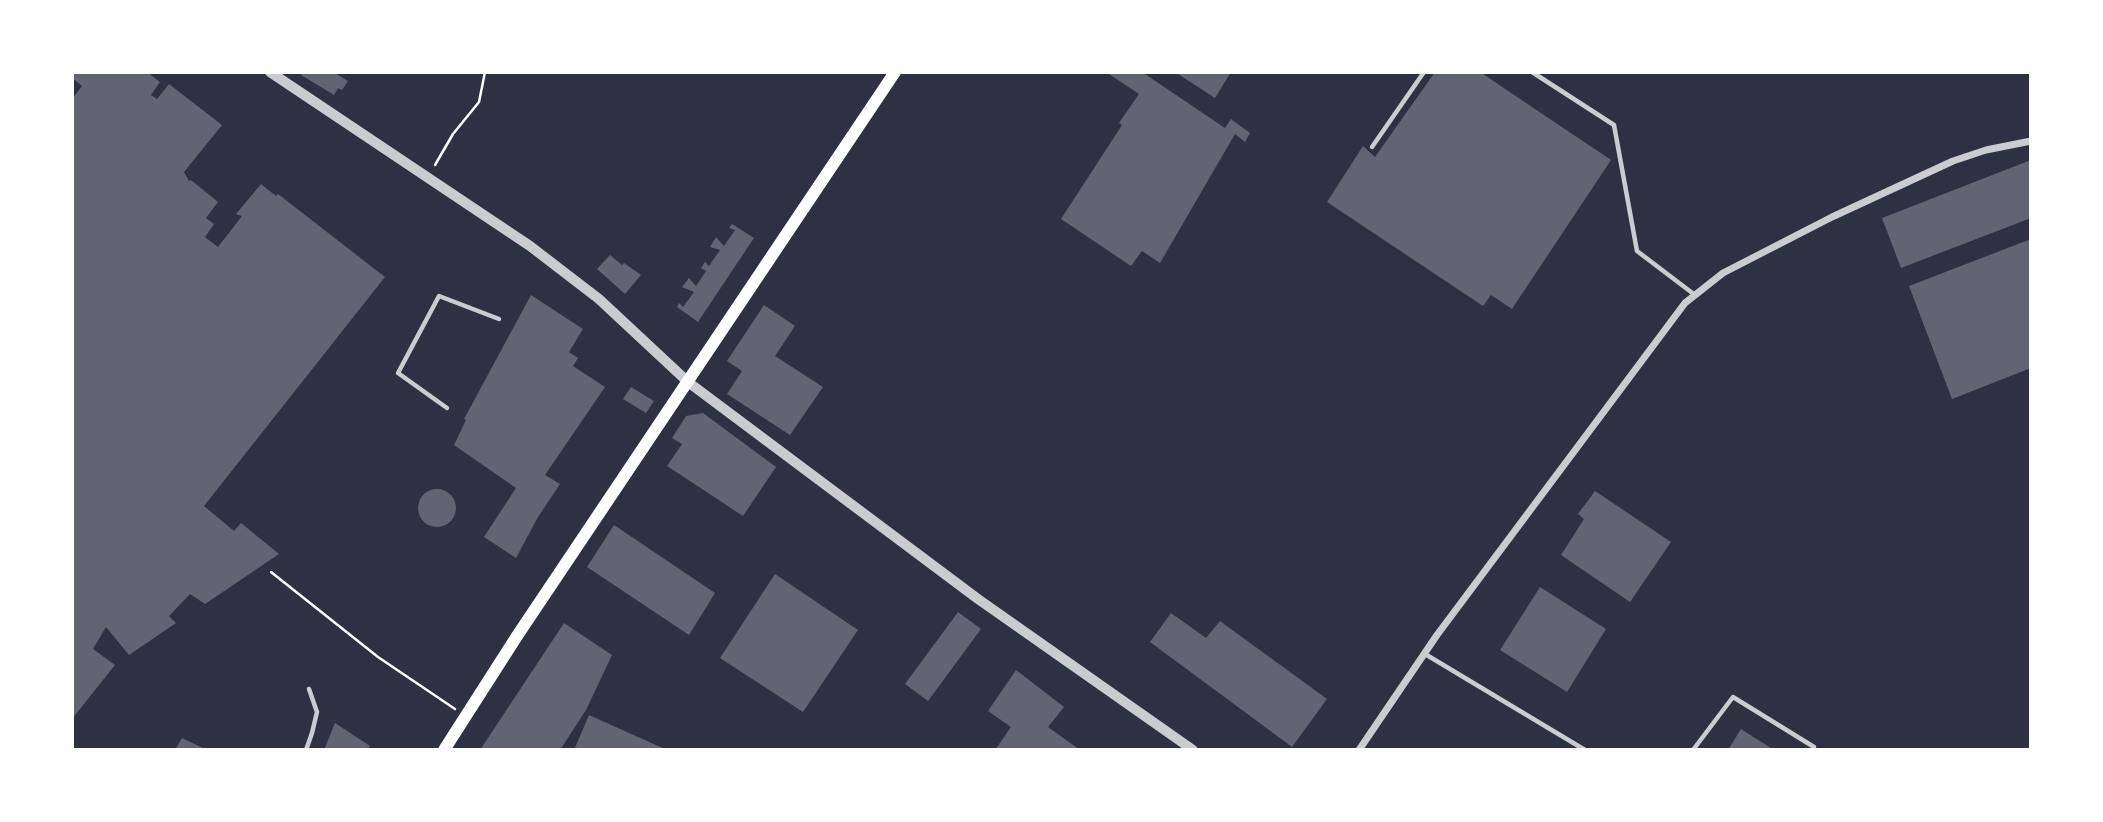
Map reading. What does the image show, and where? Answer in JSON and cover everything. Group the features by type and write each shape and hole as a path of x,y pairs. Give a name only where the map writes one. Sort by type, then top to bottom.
{"main road":[{"path":"444,750 517,636 895,72"}],"street":[{"path":"270,72 530,246 599,299 688,382 978,599 1193,750"},
{"path":"1359,750 1425,654 1603,410 1685,303 1723,273 1806,229 1953,160 2031,141"}],"lane":[{"path":"1372,147 1424,72"},
{"path":"1532,72 1614,125 1637,251 1695,295"},
{"path":"447,408 398,373 439,296 499,319"},
{"path":"1425,654 1585,750"},
{"path":"306,750 317,712 309,690"},
{"path":"1693,750 1733,697 1814,747"}],"path":[{"path":"427,177 453,134 479,102 485,72"},
{"path":"271,572 379,657 466,717"}],"building":[{"path":"72,72 147,72 160,82 151,95 157,99 169,84 222,125 184,172 189,181 218,202 206,218 214,224 205,237 218,247 242,216 236,214 261,184 276,196 278,194 385,277 204,506 234,531 241,523 279,554 205,604 190,594 169,616 176,623 129,655 106,627 93,649 115,665 72,719 72,99 82,86 72,78"},
{"path":"303,72 333,72 348,81 342,90 338,88 334,95 301,75"},
{"path":"1106,72 1142,72 1225,128 1231,119 1250,133 1245,142 1235,134 1160,263 1142,251 1131,266 1061,219 1139,94"},
{"path":"1175,72 1231,72 1215,98"},
{"path":"1435,72 1480,72 1611,160 1512,309 1491,295 1483,306 1327,202 1363,146 1375,157"},
{"path":"2031,160 2031,218 1901,268 1882,218"},
{"path":"732,224 754,238 698,322 677,307 679,303 683,307 694,292 682,287 689,278 696,286 706,271 701,268 705,262 709,266 720,250 710,247 716,237 724,246 735,230 729,228"},
{"path":"2031,239 2031,368 1952,399 1909,286"},
{"path":"610,255 641,275 625,294 597,269"},
{"path":"531,295 583,329 569,352 578,358 573,366 605,387 545,475 560,484 516,558 484,537 516,488 454,445 466,420 464,419"},
{"path":"764,305 795,326 775,356 823,387 790,435 727,394 742,371 727,361"},
{"path":"631,387 654,401 646,413 623,399"},
{"path":"703,413 776,467 743,516 667,466 682,444 672,438 686,416"},
{"path":"437,489 450,495 456,508 450,521 437,527 424,521 418,508 424,495"},
{"path":"1595,491 1671,542 1630,602 1561,555 1584,519 1578,514"},
{"path":"614,525 715,593 689,635 587,567"},
{"path":"775,574 858,630 803,712 720,658"},
{"path":"1540,587 1606,629 1567,692 1500,650"},
{"path":"958,612 981,629 928,701 905,684"},
{"path":"1171,613 1206,638 1220,621 1327,699 1292,747 1150,642"},
{"path":"564,623 612,655 586,710 560,750 480,750"},
{"path":"1016,670 1064,707 1048,727 1080,750 995,750 1011,727 988,711"},
{"path":"589,715 667,750 574,750"},
{"path":"335,723 370,746 368,750 324,750"},
{"path":"1741,729 1774,750 1728,750"},
{"path":"182,738 207,750 175,750"}]}
